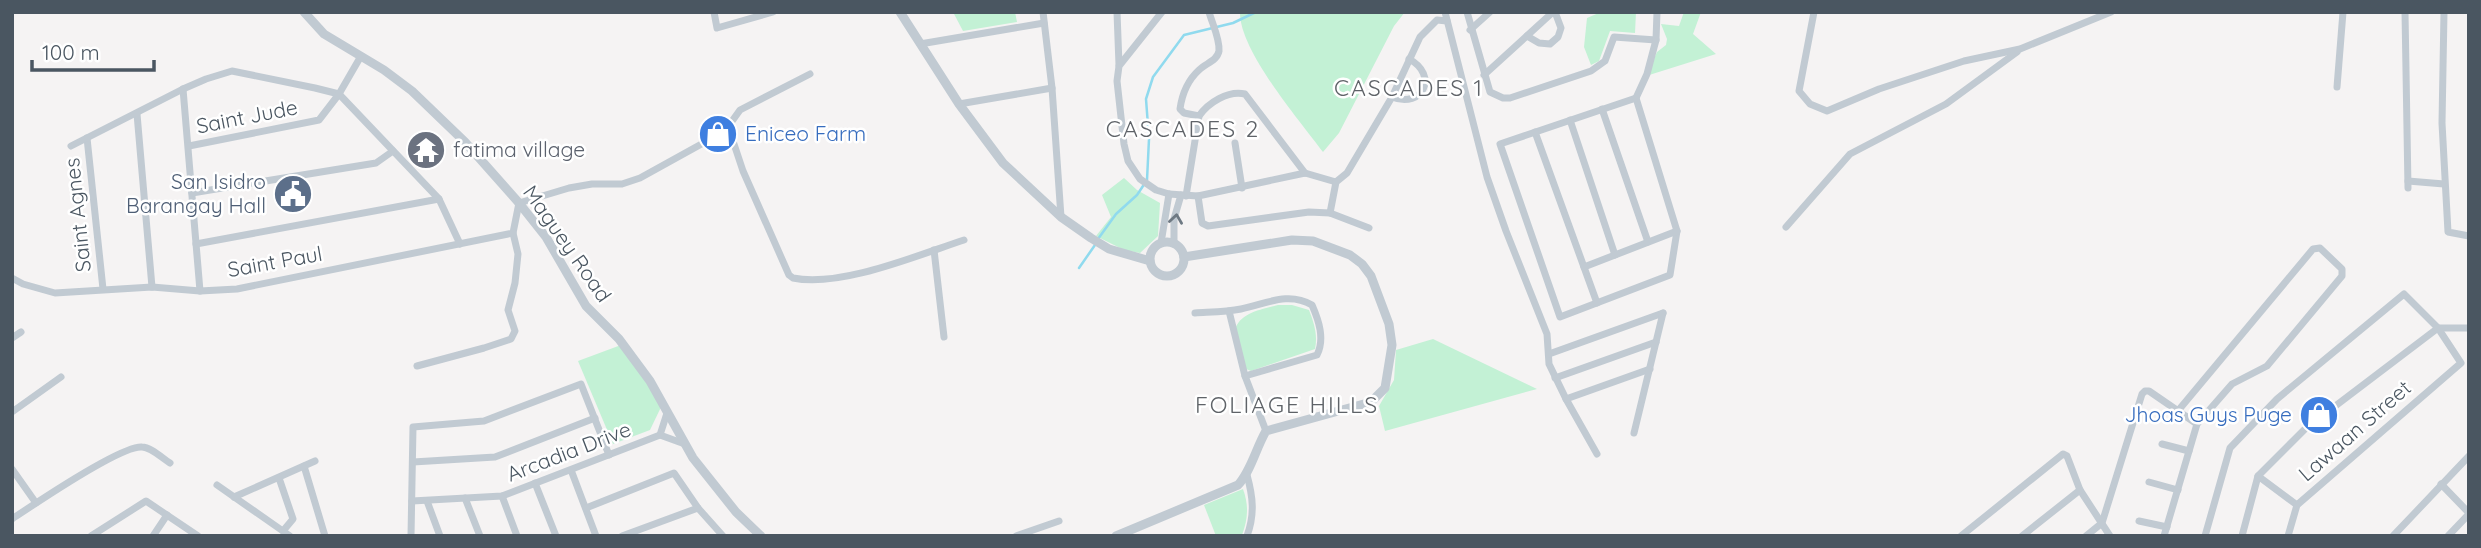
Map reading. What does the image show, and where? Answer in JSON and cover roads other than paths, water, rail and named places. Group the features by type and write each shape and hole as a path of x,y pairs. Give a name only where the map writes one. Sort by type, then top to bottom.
{"street":[{"name":"Maguey Road","path":"304,12 324,34 412,91 465,142 519,203 546,237 586,306 618,339 650,382 682,443 736,512 761,536"},
{"path":"714,12 717,28 773,12"},
{"path":"900,12 959,104 1003,163 1060,217 1110,248 1150,261 1157,272 1169,276 1180,270 1184,257 1174,244 1161,243"},
{"path":"1043,12 1052,88 1060,217"},
{"path":"1117,12 1117,81 1124,144 1128,161 1140,179 1156,190 1184,196 1242,188 1305,173 1336,182"},
{"path":"1119,66 1162,12"},
{"path":"1199,116 1184,113 1180,109 1181,96 1199,69 1219,53 1209,12"},
{"path":"1466,12 1490,92 1503,98 1591,71 1605,61 1614,37 1656,40"},
{"path":"1470,30 1490,12"},
{"path":"1484,75 1527,36 1554,12 1561,28 1558,37 1550,44 1539,43 1527,36"},
{"path":"1636,98 1500,144 1560,317 1670,275 1677,231 1636,98 1647,74 1656,40 1657,12"},
{"path":"1814,12 1799,91 1810,104 1827,111 1879,89 1964,61 2020,49 2111,12"},
{"path":"2337,87 2343,12"},
{"path":"2406,12 2408,185 2444,184"},
{"path":"2444,12 2442,123 2448,232 2469,236"},
{"path":"1330,213 1336,182 1347,173 1392,97 1420,37 1437,20 1446,17 1487,177 1547,334 1549,364 1597,454"},
{"path":"920,44 1044,23"},
{"path":"1786,227 1850,154 1947,104 2020,49"},
{"name":"Saint Jude","path":"188,146 319,120 339,94 360,56"},
{"path":"1392,97 1402,101 1413,99 1421,93 1425,84 1424,73 1419,64 1409,59"},
{"path":"71,146 183,89 232,71 339,94 439,199 460,244"},
{"path":"417,366 510,339 515,331 508,310 515,283 518,254 513,233 519,203 569,188 592,184 622,184 640,178 725,131 740,110 810,74"},
{"path":"959,104 1052,88"},
{"path":"183,89 200,291"},
{"path":"1174,244 1174,219 1184,196 1199,116 1212,102 1240,92 1245,94 1305,173"},
{"path":"1602,109 1648,242"},
{"path":"137,114 152,287"},
{"path":"1570,120 1615,255"},
{"path":"725,131 734,144 743,171 791,277 837,278 964,240"},
{"path":"1535,132 1597,303"},
{"name":"Saint Agnes","path":"87,138 103,289"},
{"path":"1235,144 1242,188"},
{"path":"192,192 376,163 393,151"},
{"path":"1150,261 1151,254 1161,243 1169,194"},
{"path":"1198,196 1202,223 1208,226 1287,213 1330,213 1370,228"},
{"path":"196,244 439,199"},
{"path":"1584,267 1677,231"},
{"name":"Saint Paul","path":"12,278 55,293 152,287 200,291 237,289 513,233"},
{"path":"1116,536 1238,485 1247,475 1254,452 1266,431 1371,402 1385,388 1392,345 1390,324 1371,276 1362,264 1350,255 1313,242 1292,240 1184,257"},
{"path":"2139,521 2166,531 2197,424 2232,384 2267,366 2342,276 2342,269 2320,248 2313,250 2177,411"},
{"path":"934,250 944,337"},
{"path":"2204,536 2230,448 2277,399 2404,294 2438,328"},
{"path":"1195,313 1229,311 1276,299 1305,300 1312,305 1317,316 1321,346 1317,355 1245,376"},
{"path":"1229,311 1245,376 1266,431"},
{"path":"1549,354 1663,313 1634,433"},
{"path":"2242,536 2258,476 2305,429 2438,328 2469,328"},
{"name":"Lawaan Street","path":"2288,536 2297,505 2460,363 2438,328"},
{"path":"12,338 21,332"},
{"path":"1555,378 1656,342"},
{"path":"1566,399 1650,369"},
{"path":"12,412 61,377"},
{"path":"411,536 413,427 484,421 581,384 609,455"},
{"path":"2086,536 2102,523 2142,394 2149,391 2197,424"},
{"path":"667,413 657,436 682,443"},
{"path":"412,462 495,457 594,418"},
{"name":"Arcadia Drive","path":"412,501 502,496 657,436"},
{"path":"2162,444 2189,451"},
{"path":"12,519 100,464 132,449 145,447 170,463"},
{"path":"1961,536 2058,455 2063,454 2067,456 2080,490 2110,536"},
{"path":"2393,536 2469,456"},
{"path":"234,497 315,461"},
{"path":"304,466 325,536"},
{"path":"12,469 36,503"},
{"path":"571,470 596,536"},
{"path":"586,508 674,473 698,508 723,536"},
{"path":"1247,475 1253,496 1253,517 1247,536"},
{"path":"2258,476 2297,505"},
{"path":"217,485 286,533 293,519 279,478"},
{"path":"2149,482 2178,490"},
{"path":"535,483 556,536"},
{"path":"2441,485 2469,514 2448,536"},
{"path":"2022,536 2080,490"},
{"path":"502,496 517,536"},
{"path":"465,498 480,536"},
{"path":"91,536 146,501 198,536"},
{"path":"427,501 440,536"},
{"path":"622,536 698,508"},
{"path":"153,536 167,515"},
{"path":"1016,536 1059,521"}],"waterway":[{"path":"1098,239 1116,214 1137,195 1147,180 1149,139 1146,99 1153,77 1184,35 1233,23 1256,12"},
{"path":"1079,268 1095,245"}],"place":[{"name":"Eniceo Farm","path":"718,134"},
{"name":"fatima village","path":"426,150"},
{"name":"San Isidro Barangay Hall","path":"293,194"},
{"name":"Jhoas Guys Puge","path":"2319,415"}],"district":[{"name":"CASCADES 1","path":"1409,88"},
{"name":"CASCADES 2","path":"1183,129"},
{"name":"FOLIAGE HILLS","path":"1287,405"}]}
